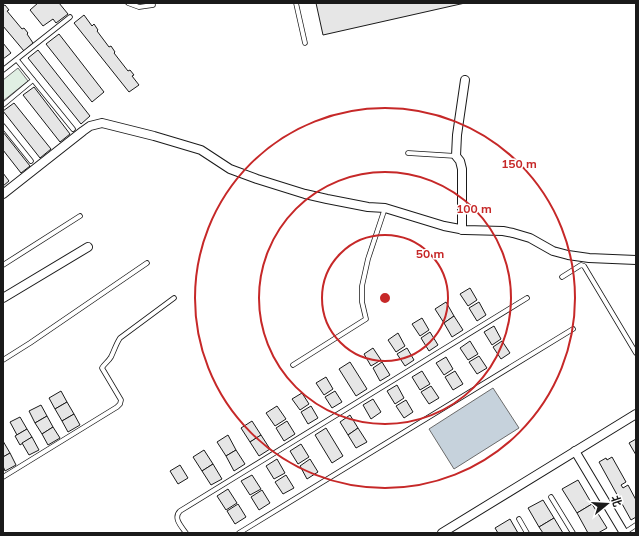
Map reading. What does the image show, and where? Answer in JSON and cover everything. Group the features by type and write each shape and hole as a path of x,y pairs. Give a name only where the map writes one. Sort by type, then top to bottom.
{"street":[{"path":"462,230 462,169 460,161 456,156 457,135 465,80"},
{"path":"3,194 83,131 90,126 102,123 201,150 230,169 304,194 368,207 385,208 462,230 504,231 513,233 530,238 553,251 568,255 589,258 636,260"},
{"path":"3,298 88,247"},
{"path":"442,533 636,414"},
{"path":"575,451 624,533"}],"lane":[{"path":"128,3 139,7 153,4 152,3"},
{"path":"296,3 304,43"},
{"path":"3,70 70,17"},
{"path":"17,60 73,129"},
{"path":"3,105 33,80"},
{"path":"3,126 31,161"},
{"path":"408,153 456,156"},
{"path":"293,365 366,319 362,302 362,286 368,259 385,208"},
{"path":"3,265 80,216"},
{"path":"3,360 30,343 146,262"},
{"path":"562,277 581,265 584,266 636,353"},
{"path":"3,477 120,404 121,400 102,368 103,366 112,356 120,338 174,298"},
{"path":"186,533 177,518 180,511 527,298"},
{"path":"238,533 573,329"},
{"path":"552,497 573,533"},
{"path":"519,519 527,533"},
{"path":"624,533 636,525"}],"green space":[{"path":"18,68 28,81 3,101 3,80"}],"shaded area":[{"path":"493,388 519,428 454,469 429,429"}],"building":[{"path":"38,3 59,3 68,14 56,23 53,19 43,26 30,10"},
{"path":"316,3 465,3 323,35"},
{"path":"5,5 9,10 7,11 22,29 24,28 33,43 24,51 3,26 3,6"},
{"path":"84,15 92,26 94,24 98,30 97,31 109,47 111,46 115,52 114,53 128,71 130,70 134,75 132,76 139,85 129,92 74,23"},
{"path":"59,34 104,92 92,102 46,44"},
{"path":"3,43 11,53 3,59"},
{"path":"38,50 90,116 81,124 28,58"},
{"path":"34,87 70,134 60,142 23,95"},
{"path":"14,103 51,149 40,158 3,111"},
{"path":"3,132 30,166 21,173 3,150"},
{"path":"3,173 9,181 3,186"},
{"path":"470,288 477,300 468,306 460,294"},
{"path":"446,302 454,316 444,323 435,309"},
{"path":"479,302 486,315 477,321 469,308"},
{"path":"454,316 463,330 452,337 444,323"},
{"path":"422,318 429,330 420,336 412,324"},
{"path":"494,326 501,339 492,345 484,332"},
{"path":"430,332 438,345 429,351 421,338"},
{"path":"398,333 405,346 396,352 388,340"},
{"path":"470,341 478,354 468,360 460,348"},
{"path":"502,341 510,353 501,359 493,347"},
{"path":"373,348 381,360 371,366 364,354"},
{"path":"407,348 414,360 405,366 397,354"},
{"path":"479,356 487,368 477,374 469,362"},
{"path":"446,357 453,369 444,375 436,363"},
{"path":"350,362 367,389 356,396 339,369"},
{"path":"382,362 390,375 380,381 373,368"},
{"path":"422,371 430,384 420,390 412,377"},
{"path":"455,371 463,384 453,390 445,377"},
{"path":"326,377 333,389 324,395 316,383"},
{"path":"397,385 404,398 395,404 387,391"},
{"path":"431,386 439,398 429,404 421,392"},
{"path":"61,391 67,402 55,409 49,398"},
{"path":"335,391 342,402 332,408 325,397"},
{"path":"302,393 309,404 300,410 292,399"},
{"path":"373,399 381,412 371,419 363,405"},
{"path":"406,400 413,412 404,418 396,406"},
{"path":"67,402 74,414 62,421 55,409"},
{"path":"41,405 47,416 35,423 29,411"},
{"path":"277,406 286,419 275,426 266,413"},
{"path":"311,406 318,418 308,424 301,412"},
{"path":"74,414 80,425 68,432 62,421"},
{"path":"350,415 358,428 348,435 340,422"},
{"path":"47,416 53,427 42,434 35,423"},
{"path":"20,417 27,429 17,435 10,422"},
{"path":"252,421 261,435 250,442 241,428"},
{"path":"287,421 295,434 284,441 276,428"},
{"path":"53,427 60,438 48,445 42,434"},
{"path":"326,428 343,456 332,463 315,435"},
{"path":"358,428 367,442 356,448 348,435"},
{"path":"27,429 32,437 20,445 15,436"},
{"path":"228,435 236,450 226,456 217,442"},
{"path":"261,435 270,449 259,456 250,442"},
{"path":"32,437 39,450 29,455 22,443"},
{"path":"636,439 636,455 629,443"},
{"path":"3,441 10,453 3,457"},
{"path":"301,444 309,457 298,464 290,451"},
{"path":"204,450 213,464 202,471 193,457"},
{"path":"236,450 245,464 234,471 226,456"},
{"path":"10,453 16,465 5,471 3,466 3,457"},
{"path":"612,457 626,482 621,485 623,488 628,485 636,500 636,517 631,520 599,462 606,458 607,460"},
{"path":"277,459 285,473 274,479 266,466"},
{"path":"310,459 318,472 307,479 300,466"},
{"path":"213,464 222,479 211,485 202,471"},
{"path":"180,465 188,478 178,484 170,471"},
{"path":"252,475 261,489 250,495 241,481"},
{"path":"286,475 294,488 283,494 275,482"},
{"path":"578,480 592,504 577,513 562,489"},
{"path":"228,489 237,503 226,510 217,496"},
{"path":"262,490 270,503 259,510 251,497"},
{"path":"543,500 554,518 539,527 528,508"},
{"path":"238,504 246,517 235,524 227,511"},
{"path":"592,504 607,528 598,533 588,533 577,513"},
{"path":"554,518 563,533 543,533 539,527"},
{"path":"510,519 518,533 498,533 495,528"}]}
